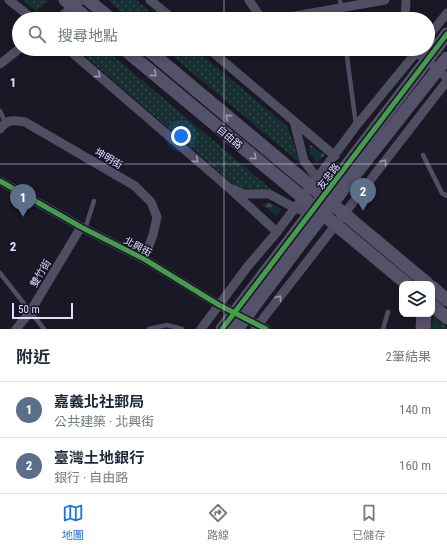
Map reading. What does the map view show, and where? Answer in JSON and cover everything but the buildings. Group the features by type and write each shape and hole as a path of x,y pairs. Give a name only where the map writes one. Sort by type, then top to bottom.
{"main road":[{"path":"423,329 424,317"}],"street":[{"path":"9,0 24,12"},
{"path":"88,0 103,12"},
{"path":"150,0 165,12"},
{"path":"249,0 258,12"},
{"path":"307,12 340,4 385,0"},
{"path":"405,12 406,0"},
{"path":"64,12 73,2 82,12"},
{"path":"435,28 447,13"},
{"name":"友忠路","path":"435,50 447,34"},
{"path":"0,64 12,55"},
{"name":"自由路","path":"76,56 228,187 277,232"},
{"name":"自由路","path":"132,56 298,202 336,225 403,281"},
{"name":"自由路","path":"156,56 314,183 345,213 436,287 447,300"},
{"path":"217,56 335,156"},
{"name":"友忠路","path":"201,329 248,266 277,232 298,202 335,156 356,126 410,56"},
{"path":"422,56 444,76"},
{"name":"友忠路","path":"222,329 239,320 330,198 430,56"},
{"name":"友忠路","path":"260,327 444,76 447,58"},
{"name":"友忠路","path":"330,198 444,76"},
{"name":"坤明街","path":"3,125 13,120 25,122 135,186 151,202 157,217 153,235 144,259"},
{"name":"自由路","path":"294,121 304,161 314,183"},
{"name":"北興街","path":"0,181 83,228 144,259 219,305 239,320 260,327"},
{"name":"自由路","path":"228,187 243,194 269,194 298,202"},
{"name":"雙竹街","path":"16,329 30,312 83,228"},
{"path":"435,308 447,318"}],"lane":[{"path":"347,56 356,126"},
{"path":"0,111 3,125"},
{"path":"423,155 442,193 447,196"},
{"path":"83,228 94,201"},
{"path":"0,273 44,329"},
{"path":"383,329 388,312"},
{"path":"149,329 167,325 182,329"}],"green space":[{"path":"23,0 50,0 36,11"},
{"path":"108,0 136,0 151,12 121,12"},
{"path":"85,56 113,56 272,190 239,189"},
{"path":"172,56 203,56 288,127 300,163"},
{"path":"309,144 325,155 317,163 310,154"},
{"path":"270,203 282,209 276,216 262,204"},
{"path":"434,317 447,328 447,329 430,329"}],"cycle path":[{"path":"435,50 447,34"},
{"path":"222,329 430,56"},
{"path":"0,181 81,227 144,259 219,305 266,329"}],"place":[{"name":"臺灣土地銀行","path":"363,211"},
{"name":"嘉義北社郵局","path":"23,217"}]}
